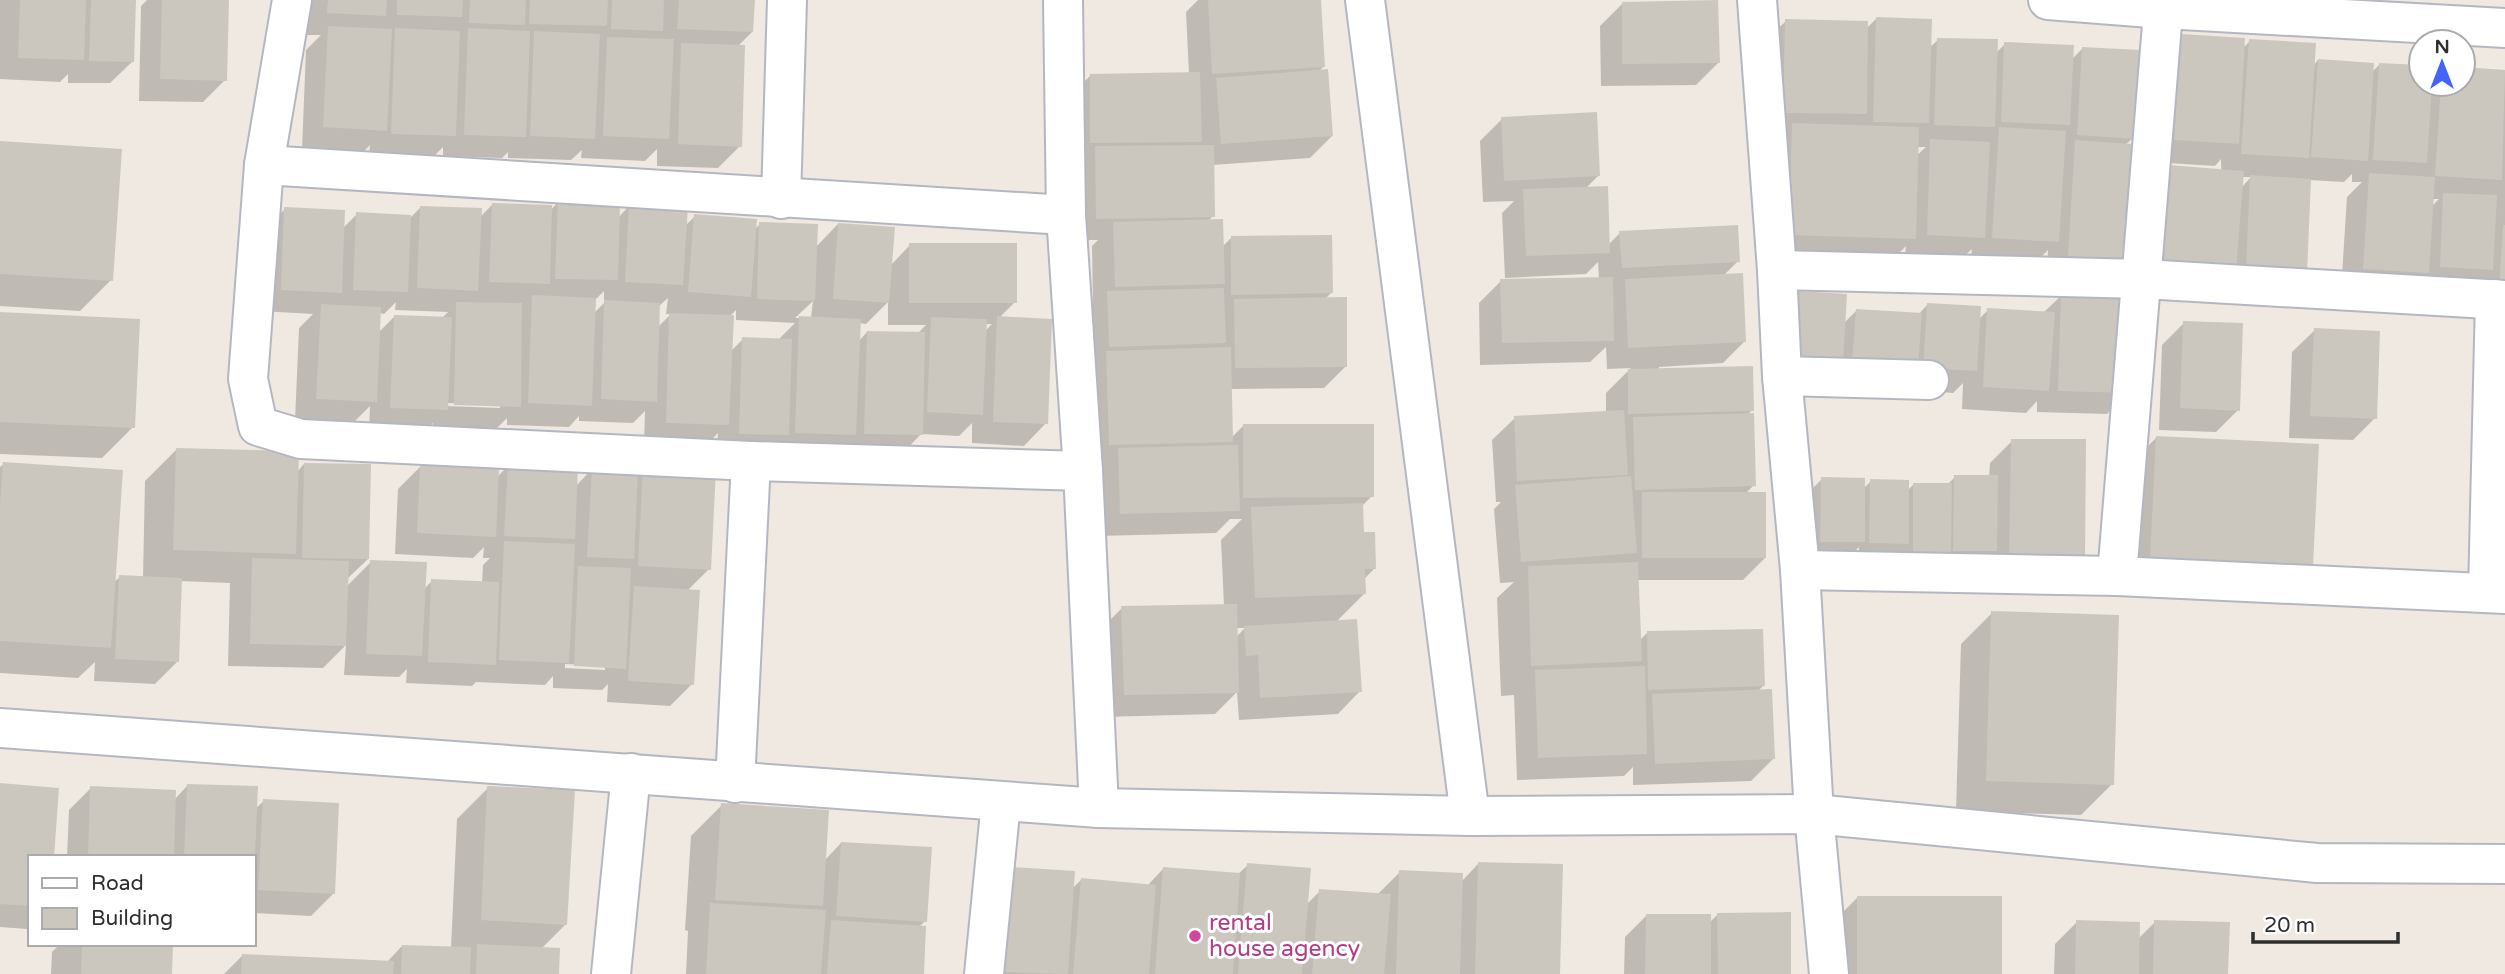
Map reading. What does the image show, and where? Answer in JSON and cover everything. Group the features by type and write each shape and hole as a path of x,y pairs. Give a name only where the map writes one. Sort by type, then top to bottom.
{"street":[{"path":"292,0 264,165 248,379 258,426 301,439 751,461 1083,471"},
{"path":"781,199 786,0"},
{"path":"1063,0 1066,215 1083,471 1098,808"},
{"path":"1366,0 1470,816"},
{"path":"1757,0 1782,376 1800,570 1814,814 1829,974"},
{"path":"2048,0 2164,5 2505,28"},
{"path":"2117,576 2164,5"},
{"path":"264,165 1066,215"},
{"path":"1777,270 2143,279 2500,300 2496,594 2117,576 1800,570"},
{"path":"1782,376 1929,380"},
{"path":"735,783 751,461"},
{"path":"0,728 1098,808 1470,816 1814,814 2317,863 2505,864"},
{"path":"611,974 631,773"},
{"path":"984,974 1001,802"}],"building":[{"path":"20,0 86,0 84,60 18,58"},
{"path":"91,0 136,0 134,62 89,61"},
{"path":"162,0 229,0 227,81 160,79"},
{"path":"328,0 387,0 386,16 327,13"},
{"path":"397,0 463,0 462,17 397,15"},
{"path":"470,0 526,0 525,25 469,23"},
{"path":"530,0 608,0 607,26 529,24"},
{"path":"612,0 664,0 663,31 611,29"},
{"path":"679,0 755,0 753,32 677,29"},
{"path":"1208,0 1321,0 1325,67 1212,74"},
{"path":"1718,0 1720,63 1622,64 1622,2"},
{"path":"1876,17 1932,19 1929,123 1873,122"},
{"path":"1785,19 1868,21 1867,114 1783,113"},
{"path":"328,26 392,29 387,131 323,127"},
{"path":"395,28 460,31 456,136 391,134"},
{"path":"468,28 530,31 526,137 464,135"},
{"path":"534,31 600,34 595,139 530,136"},
{"path":"2181,34 2245,38 2239,144 2174,140"},
{"path":"607,37 674,39 669,139 603,136"},
{"path":"1937,38 1998,39 1995,127 1934,125"},
{"path":"2249,39 2316,43 2309,158 2241,154"},
{"path":"2004,42 2074,45 2070,125 2001,122"},
{"path":"681,43 745,45 742,147 678,144"},
{"path":"2082,47 2140,50 2134,139 2077,135"},
{"path":"2318,59 2374,63 2368,161 2311,157"},
{"path":"2379,63 2407,64 2407,98 2431,98 2427,163 2373,160"},
{"path":"2477,68 2505,70 2502,180 2435,176 2440,98 2477,98"},
{"path":"1328,69 1333,136 1221,144 1216,78"},
{"path":"1200,72 1202,142 1090,143 1090,74"},
{"path":"1597,112 1600,176 1504,181 1501,117"},
{"path":"1792,123 1919,127 1916,239 1789,235"},
{"path":"1999,127 2066,131 2059,242 1992,238"},
{"path":"1930,139 1990,142 1985,238 1927,235"},
{"path":"2075,140 2133,144 2125,260 2068,256"},
{"path":"0,141 122,149 113,281 0,274"},
{"path":"1214,145 1215,217 1096,219 1095,146"},
{"path":"2168,165 2244,171 2236,271 2159,264"},
{"path":"2369,173 2435,177 2429,273 2363,269"},
{"path":"2250,175 2311,179 2307,273 2246,270"},
{"path":"1608,186 1610,253 1526,256 1523,189"},
{"path":"2443,193 2497,195 2493,270 2440,267"},
{"path":"558,200 620,202 618,280 555,279"},
{"path":"492,203 552,205 550,284 489,282"},
{"path":"629,203 688,206 683,285 625,282"},
{"path":"420,206 482,208 478,291 417,288"},
{"path":"284,207 345,210 342,293 281,290"},
{"path":"356,212 411,215 408,292 353,290"},
{"path":"694,214 757,219 751,297 688,292"},
{"path":"1223,219 1225,284 1115,287 1113,222"},
{"path":"759,222 818,224 815,301 757,299"},
{"path":"838,223 895,227 889,303 833,299"},
{"path":"1738,225 1740,262 1622,268 1619,231"},
{"path":"2503,225 2505,291 2499,291"},
{"path":"1332,235 1333,293 1231,295 1231,236"},
{"path":"909,243 1017,243 1017,303 909,303"},
{"path":"1743,273 1746,342 1628,348 1625,279"},
{"path":"1613,277 1614,341 1502,343 1500,279"},
{"path":"1224,288 1226,343 1109,347 1107,291"},
{"path":"1799,291 1847,294 1843,362 1794,359"},
{"path":"2061,293 2134,295 2131,393 2058,391"},
{"path":"532,295 596,298 592,406 528,403"},
{"path":"1347,297 1347,367 1235,368 1234,299"},
{"path":"604,300 660,303 657,402 601,399"},
{"path":"456,302 522,303 521,407 454,405"},
{"path":"1927,303 1981,306 1977,371 1923,368"},
{"path":"321,304 381,307 377,402 316,399"},
{"path":"1987,308 2055,312 2049,391 1983,387"},
{"path":"1856,309 1922,313 1918,366 1852,362"},
{"path":"0,312 140,319 135,428 0,422"},
{"path":"669,313 734,315 729,425 666,423"},
{"path":"394,315 452,317 448,410 390,408"},
{"path":"799,316 861,319 856,435 795,433"},
{"path":"997,316 1052,319 1048,424 993,422"},
{"path":"931,317 987,319 983,415 927,412"},
{"path":"2183,321 2243,323 2240,411 2180,408"},
{"path":"2314,328 2380,331 2377,419 2310,416"},
{"path":"867,331 925,332 923,435 864,434"},
{"path":"742,337 792,339 789,435 739,434"},
{"path":"1231,347 1233,442 1109,445 1106,351"},
{"path":"1753,366 1754,411 1628,414 1628,369"},
{"path":"1624,410 1628,475 1517,481 1514,416"},
{"path":"1754,413 1756,486 1635,490 1633,417"},
{"path":"1243,424 1374,424 1374,497 1243,498"},
{"path":"2156,436 2319,444 2313,566 2150,558"},
{"path":"2011,439 2086,439 2085,559 2009,558"},
{"path":"1238,445 1240,511 1120,514 1118,448"},
{"path":"176,448 299,451 296,554 173,550"},
{"path":"3,462 123,470 111,648 0,641 0,504"},
{"path":"304,463 371,464 369,559 302,558"},
{"path":"508,463 578,467 575,539 504,536"},
{"path":"420,465 499,469 496,537 417,533"},
{"path":"643,465 716,469 711,570 638,566"},
{"path":"592,467 638,470 634,559 587,557"},
{"path":"1954,475 1998,475 1997,551 1953,551"},
{"path":"1631,476 1637,553 1521,562 1515,485"},
{"path":"1821,477 1865,478 1865,542 1820,542"},
{"path":"1870,479 1909,480 1909,544 1869,543"},
{"path":"1913,483 1952,483 1951,554 1913,554"},
{"path":"1642,492 1766,492 1766,558 1642,558"},
{"path":"1363,503 1364,532 1375,532 1376,569 1365,569 1366,594 1255,598 1251,507"},
{"path":"504,541 575,544 569,663 499,660"},
{"path":"252,558 349,561 346,646 250,644"},
{"path":"370,560 427,562 422,656 366,654"},
{"path":"1638,562 1642,661 1531,666 1528,566"},
{"path":"578,566 631,568 626,669 574,666"},
{"path":"119,575 182,578 179,662 115,659"},
{"path":"431,579 499,582 496,665 428,662"},
{"path":"634,586 700,590 694,685 628,681"},
{"path":"1237,604 1239,693 1124,695 1121,606"},
{"path":"1991,611 2119,615 2114,785 1986,781"},
{"path":"1357,619 1362,692 1260,698 1258,655 1246,656 1244,626"},
{"path":"1763,629 1765,686 1648,690 1647,631"},
{"path":"1645,666 1647,754 1538,758 1535,670"},
{"path":"1772,689 1775,759 1655,764 1652,694"},
{"path":"0,783 59,788 54,855 28,855 28,906 0,904"},
{"path":"187,784 258,786 255,855 184,855"},
{"path":"90,786 176,790 174,855 88,855"},
{"path":"487,786 575,790 567,925 481,920"},
{"path":"263,799 339,803 335,894 258,890"},
{"path":"721,803 829,810 823,906 715,900"},
{"path":"841,842 932,847 927,922 836,916"},
{"path":"1478,862 1563,864 1560,974 1475,974"},
{"path":"1247,863 1311,868 1302,974 1238,974"},
{"path":"1011,867 1075,871 1068,974 1004,972"},
{"path":"1163,867 1240,873 1233,974 1155,974"},
{"path":"1399,870 1463,873 1460,974 1396,974"},
{"path":"1081,878 1156,885 1149,974 1073,974"},
{"path":"1319,889 1391,894 1384,974 1312,974"},
{"path":"1857,896 2002,896 2002,974 1857,974"},
{"path":"710,903 826,910 821,974 706,974"},
{"path":"1791,912 1791,974 1718,974 1717,913"},
{"path":"1646,914 1711,914 1711,974 1645,974"},
{"path":"831,920 926,926 924,974 827,974"},
{"path":"2076,920 2140,922 2139,974 2075,974"},
{"path":"2154,920 2230,922 2228,974 2153,974"},
{"path":"477,944 560,948 559,974 476,974"},
{"path":"402,945 471,947 470,974 401,974"},
{"path":"82,946 173,946 172,974 81,974"},
{"path":"242,954 394,961 393,974 241,974"}],"place":[{"name":"rental house agency","path":"1195,936"}]}
